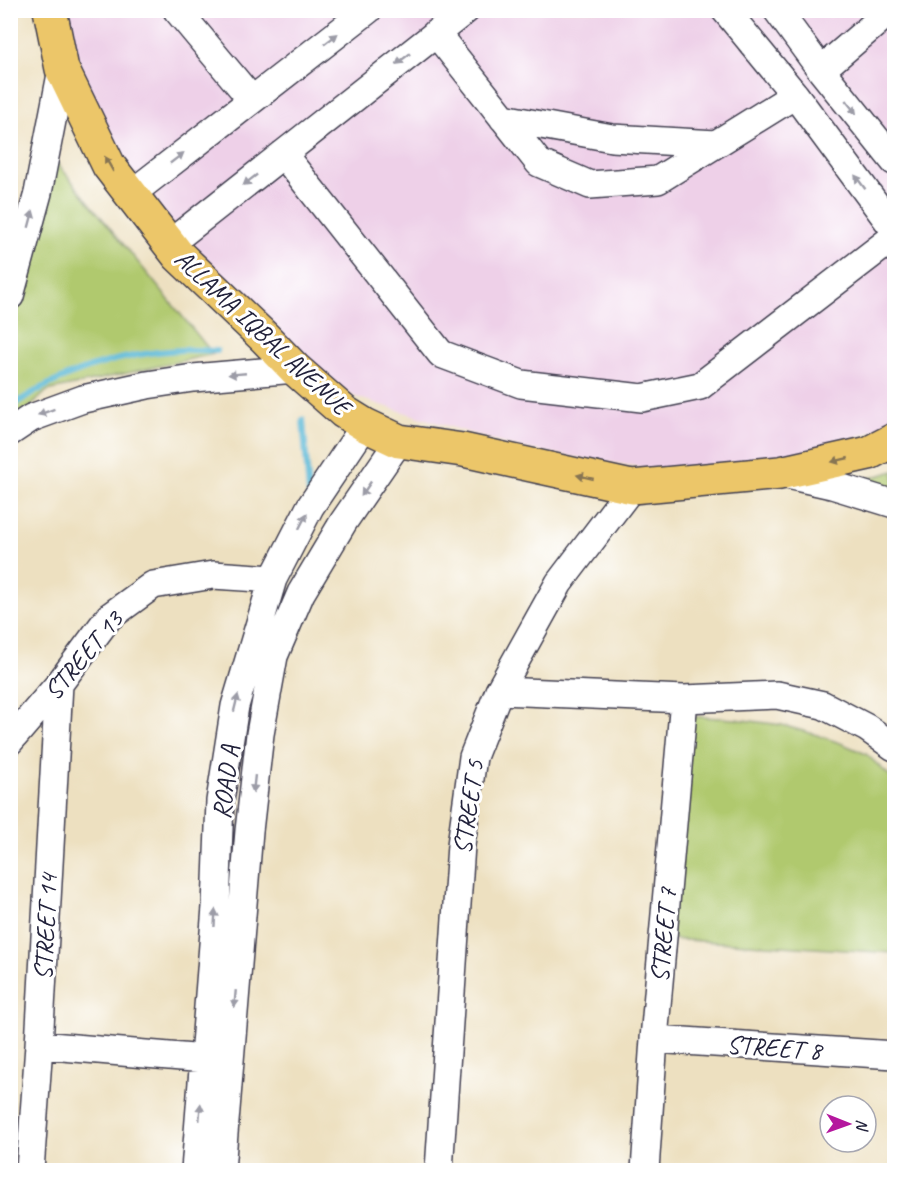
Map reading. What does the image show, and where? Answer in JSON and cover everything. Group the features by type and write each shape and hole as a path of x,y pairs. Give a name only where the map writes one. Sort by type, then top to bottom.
{"main road":[{"name":"ALLAMA IQBAL AVENUE","path":"50,10 62,69 109,166 130,194 178,255 295,369 344,412 365,424 399,441 463,450 632,487 780,473 869,453 894,440"}],"street":[{"path":"177,10 252,100"},
{"path":"130,194 368,10"},
{"path":"169,244 466,10"},
{"path":"725,10 795,95 894,229"},
{"path":"777,10 821,70 894,161"},
{"path":"821,70 889,11"},
{"path":"436,33 539,163 590,185 658,180 795,95"},
{"path":"10,296 38,193 62,69"},
{"path":"503,118 612,138 716,144"},
{"path":"283,154 441,354 521,384 642,398 700,386 894,237"},
{"path":"10,432 31,418 83,399 193,378 295,369"},
{"name":"ROAD A","path":"195,1170 216,907 220,801 235,706 273,579 310,507 365,424"},
{"name":"ROAD A","path":"221,1170 250,820 260,734 274,656 301,593 344,521 399,441"},
{"path":"780,473 832,485 894,504"},
{"name":"STREET 5","path":"439,1170 461,845 473,757 499,691 559,583 632,487"},
{"name":"STREET 13","path":"10,741 59,684 109,617 153,585 213,575 273,579"},
{"name":"STREET 14","path":"30,1170 59,684"},
{"path":"499,691 684,699 777,695 823,705 867,728 894,747"},
{"name":"STREET 7","path":"645,1170 654,1039 684,699"},
{"name":"STREET 8","path":"654,1039 894,1055"},
{"path":"39,1045 205,1059"}],"shaded area":[{"path":"60,11 894,11 894,424 817,450 661,470 511,446 353,396 288,349 154,205 106,132 73,67"}],"green space":[{"path":"53,158 213,354 47,391 11,425 11,312 47,202"},
{"path":"894,471 894,501 857,482"},
{"path":"687,716 782,725 817,735 866,754 894,780 894,953 668,939"}],"waterway":[{"path":"10,407 49,384 113,360 158,352 217,351"},
{"path":"303,420 309,493"},
{"path":"242,744 253,702"}]}
